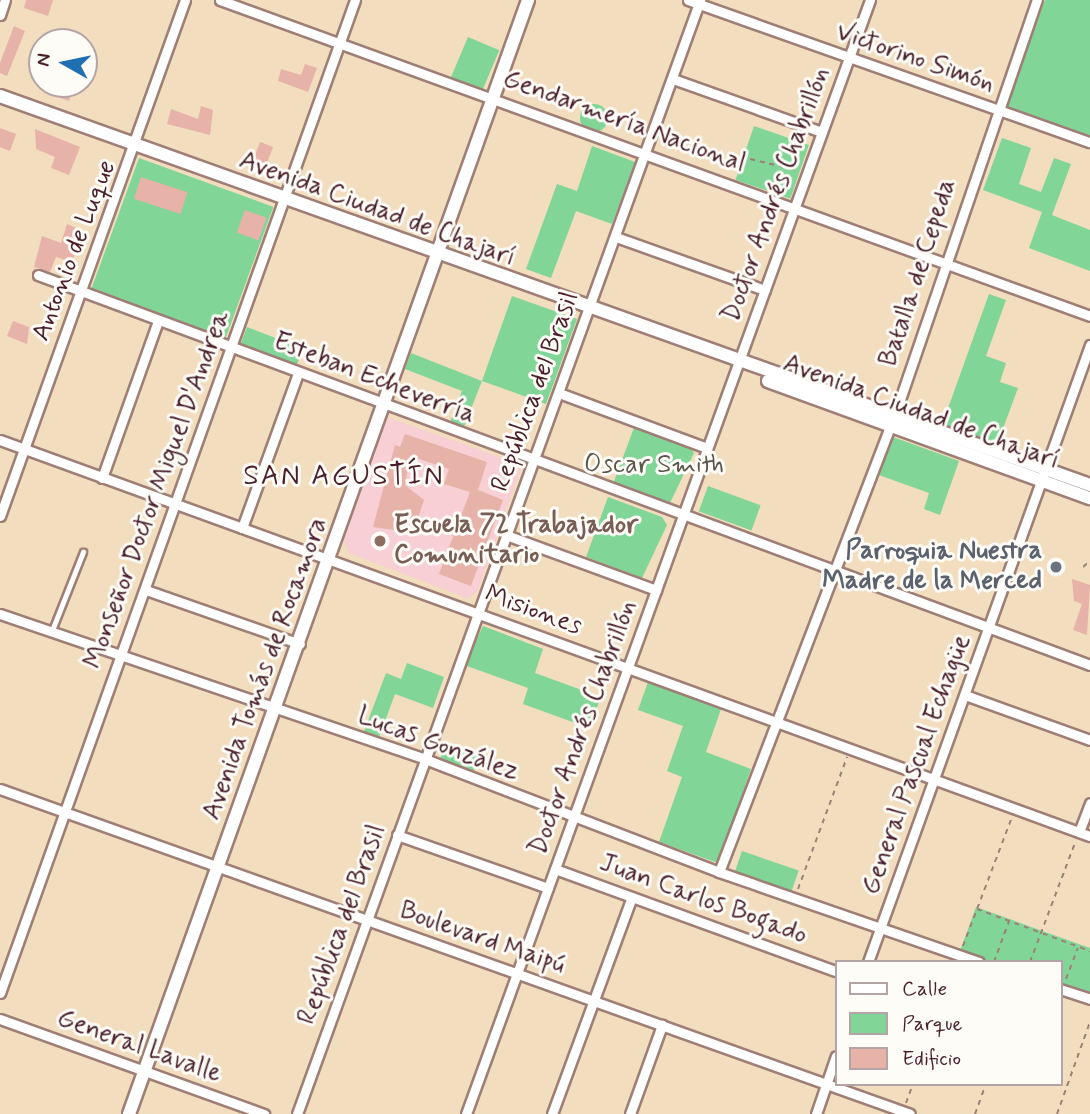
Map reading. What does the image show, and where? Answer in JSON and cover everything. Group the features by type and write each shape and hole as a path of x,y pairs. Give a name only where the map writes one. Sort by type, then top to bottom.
{"main road":[{"name":"Avenida Tomás de Rocamora","path":"129,1114 386,406 436,256 528,0"},
{"name":"Avenida Ciudad de Chajarí","path":"0,96 738,365 1042,483 1090,498"},
{"name":"Avenida Ciudad de Chajarí","path":"890,422 1090,485"}],"street":[{"path":"0,15 5,0"},
{"name":"Antonio de Luque","path":"0,516 137,147 185,0"},
{"name":"Gendarmería Nacional","path":"220,0 647,151 1090,316"},
{"name":"Monseñor Doctor Miguel D'Andrea","path":"0,993 177,505 355,0"},
{"name":"Victorino Simón","path":"688,0 848,59 1090,142"},
{"name":"Doctor Andrés Chabrillón","path":"466,1114 870,0"},
{"name":"Batalla de Cepeda","path":"719,872 831,570 890,422 943,261 1037,0"},
{"name":"República del Brasil","path":"297,1114 699,2"},
{"path":"673,79 822,132"},
{"path":"616,237 765,290"},
{"name":"Esteban Echeverría","path":"38,275 533,461 1090,665"},
{"path":"102,478 158,321"},
{"name":"General Pascual Echagüe","path":"870,960 1090,345"},
{"path":"242,528 298,373"},
{"path":"558,393 708,448"},
{"name":"Misiones","path":"0,440 1090,836"},
{"path":"506,535 656,590"},
{"path":"146,590 300,644"},
{"name":"Lucas González","path":"0,614 119,660 425,760 719,872 881,925 974,960"},
{"path":"965,695 1090,740"},
{"name":"Boulevard Maipú","path":"0,789 834,1084"},
{"path":"1079,832 1090,803"},
{"path":"397,835 548,888"},
{"name":"Juan Carlos Bogado","path":"555,869 834,970"},
{"path":"552,1114 632,897"},
{"path":"1062,989 1090,999"},
{"name":"General Lavalle","path":"0,1019 264,1114"},
{"path":"630,1114 662,1025"},
{"path":"816,1114 834,1062"},
{"name":"Boulevard Maipú","path":"838,1086 906,1113"}],"lane":[{"path":"50,634 83,552"}],"path":[{"path":"750,159 807,172"},
{"path":"1083,567 1090,561"},
{"path":"795,896 849,749"},
{"path":"960,955 1014,809"},
{"path":"1031,960 1079,832"},
{"path":"977,909 1090,951"},
{"path":"995,960 1009,921"},
{"path":"1062,987 1079,947"},
{"path":"1057,1114 1090,1022"},
{"path":"906,1113 913,1086"},
{"path":"975,1114 985,1086"}],"shaded area":[{"path":"387,417 522,465 477,592 467,598 349,553 343,540"}],"green space":[{"path":"1045,0 1090,0 1090,138 1006,107"},
{"path":"468,37 499,50 482,92 450,78"},
{"path":"594,104 604,108 608,118 604,128 594,132 584,128 580,118 584,108"},
{"path":"754,126 809,145 790,199 735,180"},
{"path":"1002,138 1031,148 1019,184 1041,192 1054,158 1071,164 1052,215 1090,230 1090,271 1029,248 1042,212 983,190"},
{"path":"592,146 635,162 612,224 576,211 551,278 526,269 557,184 577,191"},
{"path":"139,158 273,207 225,338 91,290"},
{"path":"989,294 1006,300 986,356 1006,363 1000,382 1018,388 997,445 942,425"},
{"path":"512,296 577,319 546,404 482,381"},
{"path":"247,327 303,349 296,367 240,346"},
{"path":"411,353 482,381 464,427 450,422 462,391 405,369"},
{"name":"Oscar Smith","path":"635,425 688,444 694,453 669,505 613,484"},
{"path":"893,437 959,461 940,515 924,509 929,493 879,475"},
{"path":"708,486 761,505 751,531 699,511"},
{"path":"608,497 662,517 667,525 642,578 586,557"},
{"path":"483,626 543,649 535,673 601,697 589,728 523,704 528,688 464,665"},
{"path":"407,663 444,677 433,708 395,694 378,740 363,734 386,673 401,679"},
{"path":"648,682 721,709 706,752 751,769 718,863 659,842 682,777 667,771 683,726 638,710"},
{"path":"441,741 480,755 474,771 441,759"},
{"path":"742,851 799,871 792,891 735,872"},
{"path":"976,907 1090,948 1090,997 1062,987 1062,960 985,960 960,951"}],"building":[{"path":"26,0 53,0 48,16 24,8"},
{"path":"14,26 25,31 7,76 0,73 0,63"},
{"path":"305,64 317,68 308,92 278,81 281,69 301,75"},
{"path":"201,106 213,110 210,135 167,124 171,109 198,119"},
{"path":"0,128 16,134 10,151 0,147"},
{"path":"35,129 80,147 69,175 51,168 55,157 36,149"},
{"path":"260,142 273,147 264,170 251,165"},
{"path":"141,177 188,192 180,214 134,199"},
{"path":"245,210 267,218 258,240 237,233"},
{"path":"67,224 83,231 72,262 56,257 50,272 34,267 42,236 61,243"},
{"path":"13,321 29,327 27,344 7,336"},
{"path":"405,434 487,462 478,490 503,500 471,586 439,574 470,492 444,484 449,469 410,456 405,485 424,500 417,521 399,515 394,530 373,527 395,445 400,447"},
{"path":"1072,579 1090,585 1087,635 1073,630 1082,604 1074,601"}],"place":[{"name":"Escuela 72 Trabajador Comunitario","path":"380,541"},
{"name":"Parroquia Nuestra Madre de la Merced","path":"1056,567"}],"district":[{"name":"SAN AGUSTÍN","path":"344,477"}]}
